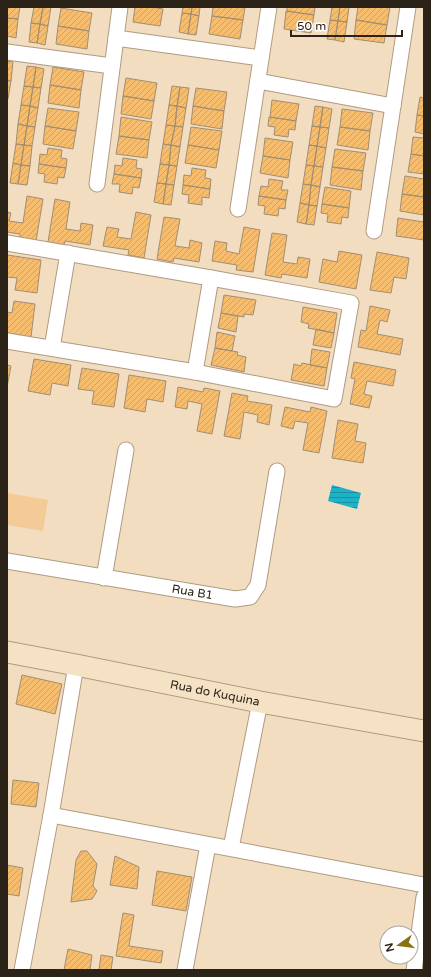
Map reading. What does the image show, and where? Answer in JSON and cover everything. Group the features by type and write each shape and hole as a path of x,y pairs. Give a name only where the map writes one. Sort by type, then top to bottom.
{"street":[{"path":"97,184 120,7"},
{"path":"238,209 269,7"},
{"path":"374,231 408,7"},
{"path":"116,38 261,58"},
{"path":"7,52 112,66"},
{"path":"258,82 393,106"},
{"path":"7,243 351,303 334,399 195,372 7,340"},
{"path":"52,348 68,253"},
{"path":"195,372 211,278"},
{"path":"104,578 126,450"},
{"name":"Rua B1","path":"7,561 235,599 250,597 258,585 277,471"},
{"name":"Rua do Kuquina","path":"7,652 260,702 424,731"},
{"path":"22,970 51,815 76,665"},
{"path":"231,848 260,702"},
{"path":"51,815 424,885"},
{"path":"185,970 208,845"},
{"path":"414,970 424,897"}],"shaded area":[{"path":"7,493 48,500 43,531 7,525"}],"water":[{"path":"332,485 361,493 357,509 328,501"}],"building":[{"path":"7,7 20,7 18,19 7,18"},
{"path":"34,7 43,7 40,24 31,23"},
{"path":"43,7 51,7 48,26 40,24"},
{"path":"135,7 163,9 160,26 133,22"},
{"path":"183,7 192,7 191,14 182,13"},
{"path":"192,7 200,7 199,16 191,14"},
{"path":"213,7 245,7 243,20 212,16"},
{"path":"287,7 315,7 314,15 287,11"},
{"path":"332,7 340,7 338,21 330,20"},
{"path":"340,7 349,7 347,22 338,21"},
{"path":"358,7 390,7 387,25 356,20"},
{"path":"61,8 92,13 89,31 58,26"},
{"path":"286,11 314,15 311,33 284,29"},
{"path":"182,13 191,14 188,34 179,32"},
{"path":"191,14 199,16 196,35 188,34"},
{"path":"212,16 243,20 240,39 209,34"},
{"path":"7,18 18,19 16,38 7,36"},
{"path":"330,20 338,21 335,40 327,39"},
{"path":"356,20 387,25 384,43 354,39"},
{"path":"338,21 347,22 344,42 335,40"},
{"path":"31,23 40,24 37,43 29,42"},
{"path":"40,24 48,26 45,45 37,43"},
{"path":"58,26 89,31 87,49 56,44"},
{"path":"7,61 13,62 11,81 7,80"},
{"path":"27,66 36,67 33,87 24,86"},
{"path":"36,67 44,69 41,88 33,87"},
{"path":"53,67 84,72 81,90 50,85"},
{"path":"126,78 157,83 154,101 123,96"},
{"path":"7,80 11,81 8,99 7,99"},
{"path":"50,85 81,90 79,108 48,103"},
{"path":"24,86 33,87 30,106 21,105"},
{"path":"172,86 180,87 177,106 169,105"},
{"path":"33,87 41,88 38,108 30,106"},
{"path":"180,87 189,88 186,108 177,106"},
{"path":"196,88 227,92 224,111 193,106"},
{"path":"123,96 154,101 151,119 121,114"},
{"path":"420,97 424,98 424,116 417,115"},
{"path":"272,100 299,104 296,121 270,117"},
{"path":"21,105 30,106 27,126 18,124"},
{"path":"169,105 177,106 175,126 166,125"},
{"path":"30,106 38,108 35,127 27,126"},
{"path":"177,106 186,108 183,127 175,126"},
{"path":"193,106 224,111 222,129 191,124"},
{"path":"315,106 323,107 320,127 312,126"},
{"path":"323,107 332,109 329,128 320,127"},
{"path":"48,108 79,112 76,131 45,126"},
{"path":"342,109 373,113 370,131 340,127"},
{"path":"417,115 424,116 424,134 415,132"},
{"path":"121,117 152,122 149,140 119,136"},
{"path":"269,117 296,121 295,130 289,129 288,137 274,135 275,127 268,126"},
{"path":"18,124 27,126 24,145 16,144"},
{"path":"166,125 175,126 171,145 163,144"},
{"path":"27,126 35,127 32,146 24,145"},
{"path":"45,126 76,131 73,149 43,144"},
{"path":"175,126 183,127 180,147 171,145"},
{"path":"312,126 320,127 317,146 309,145"},
{"path":"191,127 222,131 219,150 188,145"},
{"path":"320,127 329,128 326,148 317,146"},
{"path":"340,127 370,131 368,150 337,145"},
{"path":"119,136 149,140 147,158 116,154"},
{"path":"413,137 424,138 424,156 411,154"},
{"path":"265,138 293,142 290,160 263,156"},
{"path":"16,144 24,145 21,165 13,163"},
{"path":"163,144 171,145 169,165 160,164"},
{"path":"24,145 32,146 30,166 21,165"},
{"path":"171,145 180,147 177,166 169,165"},
{"path":"188,145 219,150 216,168 185,163"},
{"path":"309,145 317,146 314,166 306,165"},
{"path":"317,146 326,148 323,167 314,166"},
{"path":"48,148 62,150 61,158 67,159 66,168 39,164 40,154 47,155"},
{"path":"335,149 366,153 363,171 332,167"},
{"path":"411,154 424,156 424,174 408,172"},
{"path":"263,156 290,160 288,178 260,173"},
{"path":"123,158 137,160 136,168 142,169 141,178 114,174 115,165 122,166"},
{"path":"13,163 21,165 18,184 10,183"},
{"path":"39,164 66,168 64,178 58,177 57,184 44,182 45,174 38,173"},
{"path":"160,164 169,165 166,184 157,183"},
{"path":"21,165 30,166 27,185 18,184"},
{"path":"169,165 177,166 174,185 166,184"},
{"path":"306,165 314,166 311,185 303,184"},
{"path":"314,166 323,167 320,187 311,185"},
{"path":"332,167 363,171 361,190 330,185"},
{"path":"192,168 206,170 205,178 211,179 210,189 183,185 184,175 191,176"},
{"path":"114,174 141,178 139,188 133,187 132,194 119,192 120,184 112,184"},
{"path":"405,176 424,179 424,197 402,194"},
{"path":"269,179 283,181 281,190 288,190 286,200 259,196 261,186 268,187"},
{"path":"157,183 166,184 163,204 154,202"},
{"path":"166,184 174,185 171,205 163,204"},
{"path":"303,184 311,185 309,205 300,203"},
{"path":"183,185 210,189 209,198 202,197 202,205 188,203 189,195 182,194"},
{"path":"311,185 320,187 317,206 309,205"},
{"path":"325,187 351,191 349,208 322,204"},
{"path":"402,194 424,197 424,215 400,211"},
{"path":"27,196 43,199 36,241 20,239 20,234 7,232 7,212 11,213 9,221 23,223"},
{"path":"259,196 286,200 285,209 279,208 278,216 264,214 265,206 258,205"},
{"path":"55,199 70,202 66,229 80,231 81,223 93,225 90,245 65,241 64,245 48,242"},
{"path":"300,203 309,205 306,224 297,222"},
{"path":"322,204 349,208 348,218 342,217 341,224 327,222 328,214 321,213"},
{"path":"309,205 317,206 314,225 306,224"},
{"path":"136,212 151,215 144,258 128,255 129,250 103,246 107,227 119,229 117,237 131,239"},
{"path":"164,217 180,219 175,246 189,248 190,240 202,243 199,262 174,258 173,262 157,259"},
{"path":"398,218 424,222 424,240 396,236"},
{"path":"244,227 260,230 253,272 236,270 237,265 212,261 215,241 227,243 226,251 239,254"},
{"path":"272,233 287,235 283,262 297,264 298,257 310,259 307,278 282,274 281,278 265,275"},
{"path":"339,251 362,255 356,289 319,282 323,259 337,262"},
{"path":"377,252 409,258 406,279 394,277 391,293 370,290"},
{"path":"7,255 41,260 37,293 15,290 17,278 7,277"},
{"path":"224,295 256,300 253,315 244,314 244,317 221,313"},
{"path":"14,301 35,304 31,337 7,333 7,312 12,313"},
{"path":"370,306 390,310 387,322 380,320 377,334 403,339 400,355 358,347 361,330 366,331"},
{"path":"303,307 337,313 334,333 308,328 309,324 301,322"},
{"path":"221,313 238,316 236,332 218,328"},
{"path":"316,329 334,333 331,348 313,345"},
{"path":"217,332 235,336 232,351 215,348"},
{"path":"215,348 238,352 237,355 246,357 244,372 211,365"},
{"path":"312,349 330,352 327,368 310,365"},
{"path":"34,359 71,365 68,386 52,383 50,395 28,391"},
{"path":"354,362 396,370 393,386 367,381 364,394 372,396 369,408 350,404 355,379 351,378"},
{"path":"302,363 327,368 324,386 291,380 294,364 301,366"},
{"path":"7,365 11,366 7,387"},
{"path":"82,368 119,374 114,407 92,404 94,391 78,389"},
{"path":"129,375 166,381 163,402 147,399 145,412 124,408"},
{"path":"178,387 203,392 204,388 220,391 212,434 197,431 202,404 188,401 187,409 175,407"},
{"path":"232,393 248,396 247,401 272,405 269,425 257,422 258,415 244,412 240,439 224,436"},
{"path":"285,407 310,412 311,407 327,411 319,453 303,450 308,423 295,421 293,429 281,426"},
{"path":"338,420 358,424 355,441 366,443 363,463 332,458"},
{"path":"22,675 62,684 55,714 16,704"},
{"path":"13,780 39,783 36,807 11,804"},
{"path":"81,851 87,851 97,864 93,886 97,891 92,899 71,902 76,860"},
{"path":"115,856 139,867 137,889 110,885"},
{"path":"7,865 23,868 19,896 7,894"},
{"path":"157,871 192,877 186,911 152,905"},
{"path":"123,913 134,915 129,946 163,951 161,963 116,956"},
{"path":"68,949 92,955 90,970 64,970"},
{"path":"101,955 113,957 111,970 99,970"}]}
